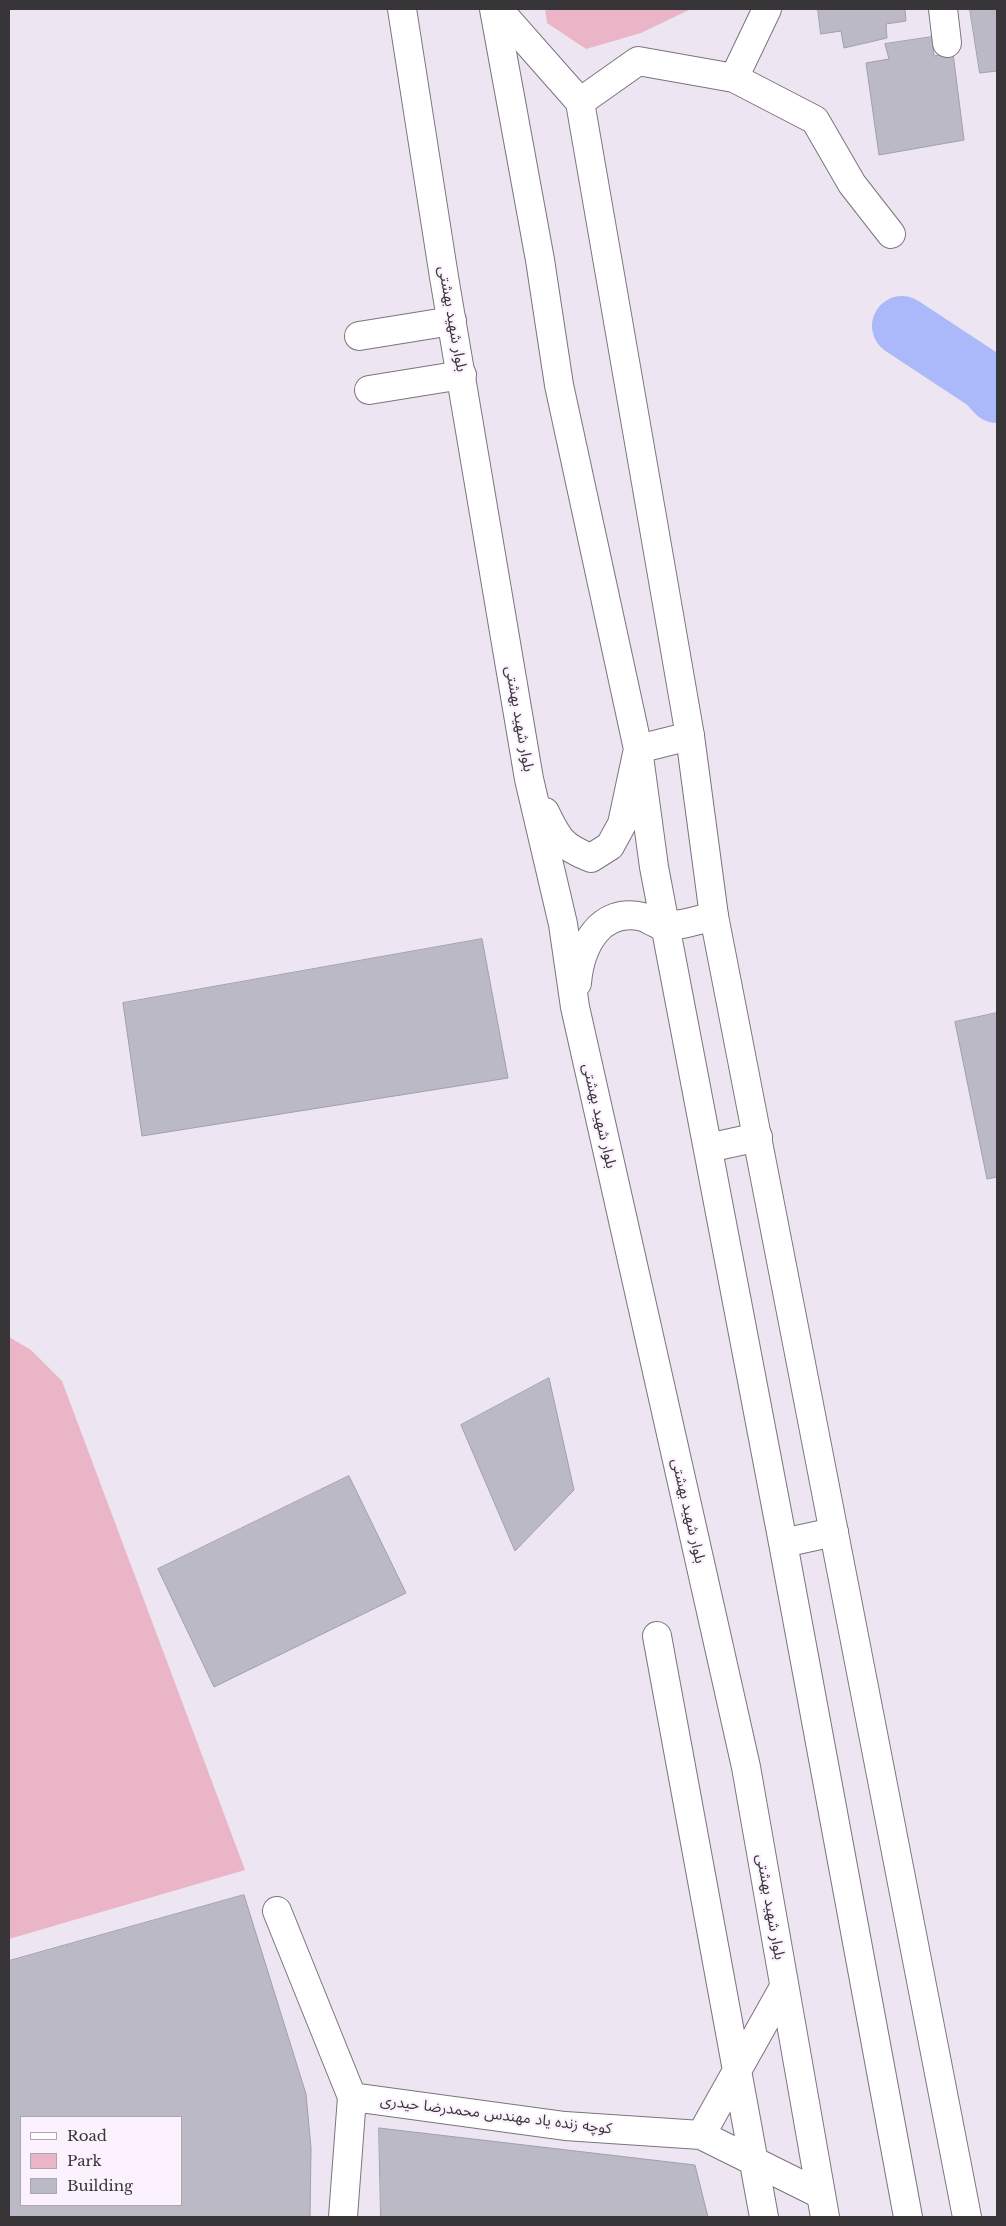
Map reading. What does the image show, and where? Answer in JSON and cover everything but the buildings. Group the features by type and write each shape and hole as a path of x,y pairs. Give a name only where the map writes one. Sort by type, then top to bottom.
{"main road":[{"name":"بلوار شهید بهشتی","path":"402,9 529,779 563,924 575,1007 746,1768 823,2206"},
{"path":"496,9 580,102 690,736 714,916 967,2217"},
{"path":"496,9 540,260 559,384 638,749 654,868 783,1543 908,2217"},
{"path":"734,78 767,9"},
{"path":"943,9 947,43"},
{"path":"580,102 638,61 734,78 815,120 852,184 891,234"},
{"path":"359,336 452,321"},
{"path":"369,390 462,374"},
{"path":"638,749 690,736"},
{"path":"529,779 556,834 570,850 591,858 610,846 622,824 638,749"},
{"path":"575,1007 579,962 591,937 605,921 620,916 642,917 666,926 714,916"},
{"path":"708,1148 758,1136"},
{"path":"783,1543 834,1532"},
{"path":"658,1636 764,2217"},
{"path":"277,1911 352,2097 343,2217"},
{"path":"701,2135 738,2073 784,1987"},
{"name":"کوچه زنده یاد مهندس محمدرضا حیدری","path":"352,2097 565,2126 701,2135 754,2162 823,2206"}],"green space":[{"path":"545,9 691,9 641,33 586,49 547,23"},
{"path":"9,1337 31,1350 62,1381 245,1870 9,1939"}],"waterway":[{"path":"902,326 987,382 997,393"}]}
